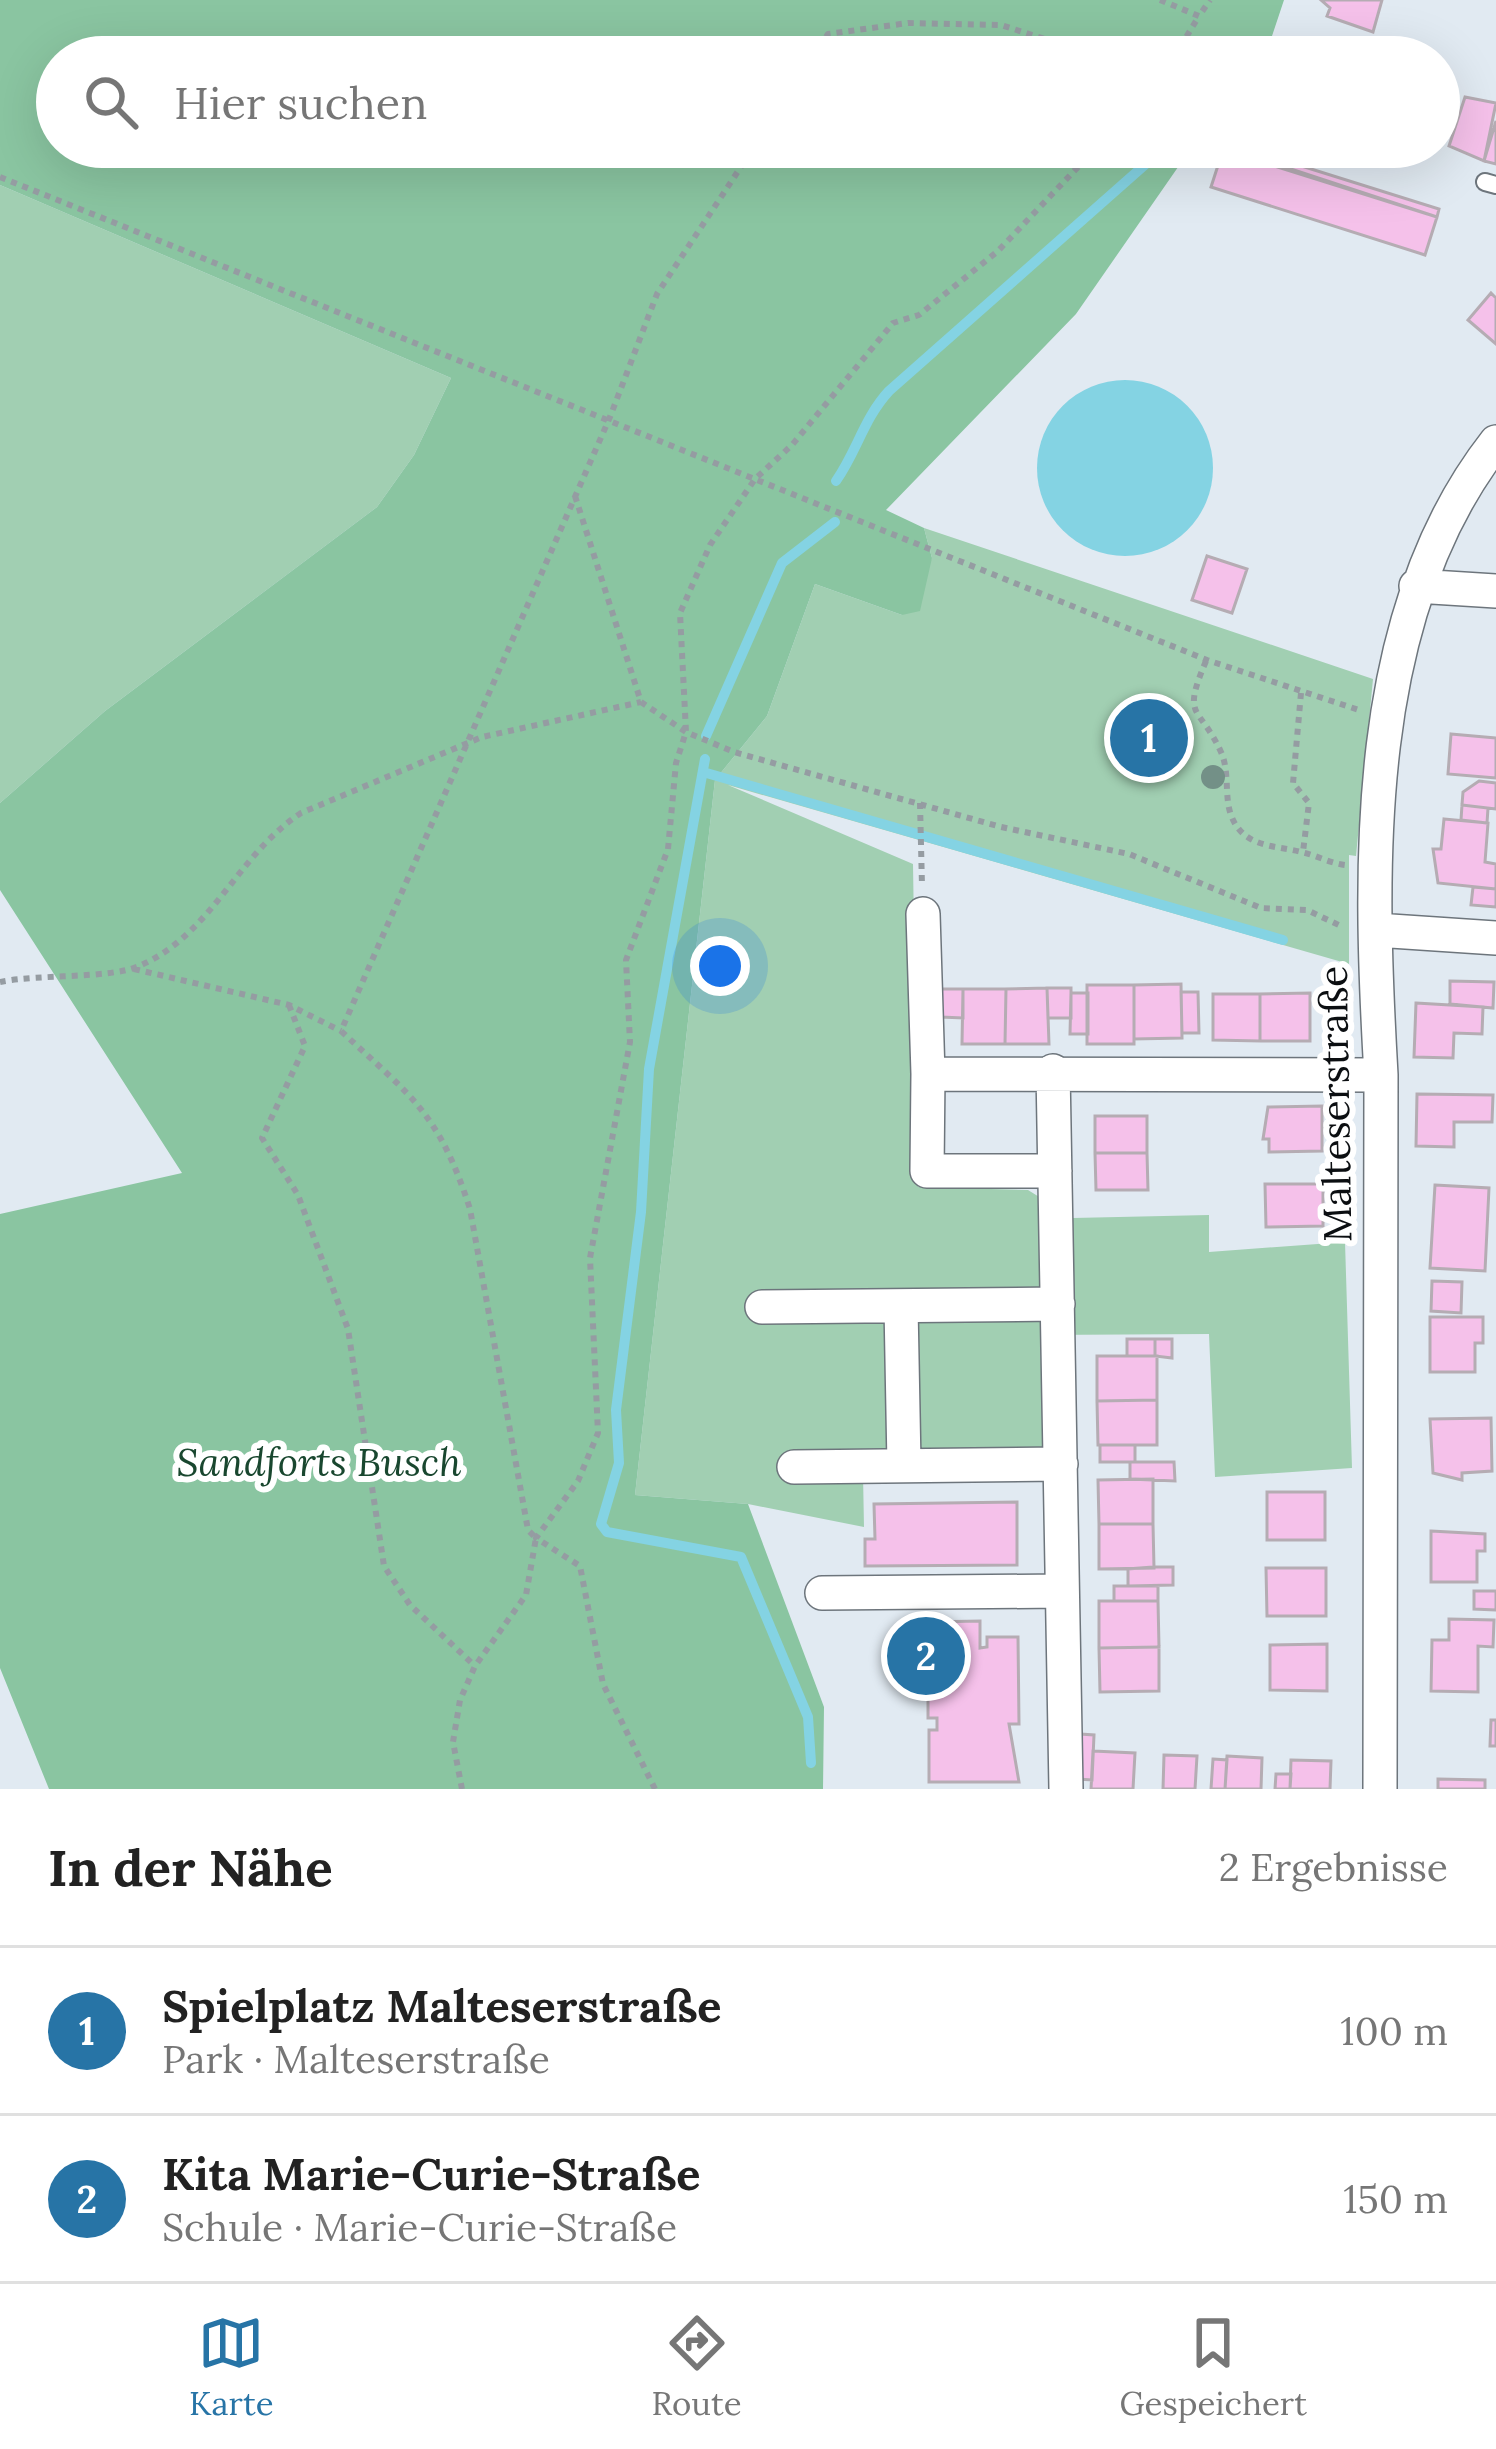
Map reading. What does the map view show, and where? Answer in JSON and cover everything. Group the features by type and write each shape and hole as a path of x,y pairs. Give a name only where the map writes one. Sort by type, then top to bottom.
{"street":[{"name":"Malteserstraße","path":"1380,1789 1381,1075 1376,930 1388,720 1416,586 1475,469 1496,442"},
{"path":"1416,586 1496,592"},
{"path":"923,914 928,1171 1055,1172"},
{"path":"1376,930 1496,938"},
{"path":"1053,1071 1066,1789"},
{"path":"928,1074 1381,1075"},
{"path":"762,1307 1058,1304"},
{"path":"901,1306 904,1465"},
{"path":"794,1467 1061,1464"},
{"path":"822,1593 1062,1591"}],"path":[{"path":"1160,0 1199,16"},
{"path":"1187,36 1210,0"},
{"path":"827,36 908,23 1001,25 1035,36"},
{"path":"340,1030 610,417 657,294 740,168"},
{"path":"462,1789 453,1742 460,1700 475,1666 526,1595 536,1538 578,1481 598,1433 590,1258 630,1042 626,960 668,849 676,763 686,732 680,613 710,545 755,479 792,445 893,322 919,315 998,251 1077,168"},
{"path":"0,177 610,417 1207,660 1388,720"},
{"path":"575,495 641,702 686,732 734,752 1001,827 1129,854 1261,908 1307,910 1346,928 1376,930"},
{"path":"1207,660 1192,698 1193,713 1223,755 1230,813 1263,848 1304,852 1323,862 1378,871"},
{"path":"1301,691 1294,783 1309,803 1304,852"},
{"path":"134,969 200,925 274,831 301,813 482,737 641,702"},
{"path":"920,802 923,914"},
{"path":"0,982 36,974 134,969 289,1005 340,1030 422,1105 454,1162 470,1209 528,1530 580,1566 603,1684 656,1789"},
{"path":"289,1005 304,1046 262,1138 298,1195 348,1329 384,1566 410,1605 475,1666"}],"green space":[{"name":"Sandforts Busch","path":"0,0 1284,0 1272,36 36,36 36,168 1177,168 1076,314 886,510 924,528 932,558 920,611 902,615 815,584 767,716 715,780 635,1495 748,1504 824,1707 823,1789 49,1789 0,1668 0,1214 182,1173 0,890 0,803 105,711 377,507 414,455 451,378 0,185"},
{"path":"0,185 451,378 414,455 377,507 105,711 0,803"},
{"path":"924,528 1373,679 1356,856 1349,855 1349,964 728,785 913,864 918,1187 1028,1190 1073,1218 1209,1215 1209,1252 1345,1242 1352,1468 1215,1477 1209,1334 1040,1335 1044,1452 863,1474 864,1527 748,1504 635,1495 715,780 767,716 815,584 902,615 932,558"}],"water":[{"path":"1125,380 1159,387 1187,406 1206,434 1213,468 1206,502 1187,530 1159,549 1125,556 1091,549 1063,530 1044,502 1037,468 1044,434 1063,406 1091,387"}],"building":[{"path":"1321,0 1382,0 1373,32 1327,16 1330,8"},
{"path":"1465,97 1496,103 1484,161 1460,151"},
{"path":"1496,121 1496,164 1484,161"},
{"path":"1217,168 1280,168 1437,217 1425,255 1211,187"},
{"path":"1288,168 1308,168 1439,209 1437,217"},
{"path":"1491,293 1496,298 1496,344 1468,320"},
{"path":"1207,556 1247,569 1232,613 1192,600"},
{"path":"1451,734 1496,738 1496,778 1448,774"},
{"path":"1479,781 1496,783 1496,809 1462,805 1463,792"},
{"path":"1462,805 1488,808 1487,823 1461,820"},
{"path":"1444,819 1488,823 1485,862 1496,864 1496,889 1438,883 1433,849 1441,849"},
{"path":"1473,887 1496,889 1496,907 1471,905"},
{"path":"1450,981 1494,982 1493,1008 1450,1004"},
{"path":"1181,984 1182,1038 1134,1039 1134,985"},
{"path":"1087,985 1134,985 1134,1044 1087,1044"},
{"path":"1047,988 1049,1044 1005,1044 1006,989"},
{"path":"1047,988 1071,988 1071,1018 1048,1018"},
{"path":"941,989 963,989 963,1018 941,1017"},
{"path":"963,989 1006,989 1005,1044 962,1044"},
{"path":"1181,992 1198,992 1199,1033 1182,1033"},
{"path":"1071,993 1088,993 1088,1034 1070,1034"},
{"path":"1310,993 1310,1041 1260,1041 1260,994"},
{"path":"1213,994 1260,994 1260,1041 1213,1040"},
{"path":"1416,1003 1483,1007 1482,1034 1454,1033 1453,1058 1414,1057"},
{"path":"1417,1094 1493,1095 1492,1122 1454,1122 1454,1147 1416,1146"},
{"path":"1322,1106 1322,1151 1269,1152 1269,1139 1263,1139 1268,1107"},
{"path":"1095,1116 1147,1116 1147,1153 1095,1153"},
{"path":"1095,1153 1147,1153 1148,1190 1096,1190"},
{"path":"1265,1184 1323,1184 1323,1226 1266,1227"},
{"path":"1435,1185 1489,1188 1485,1271 1430,1268"},
{"path":"1432,1281 1462,1282 1461,1313 1431,1311"},
{"path":"1430,1317 1483,1317 1483,1343 1475,1343 1475,1372 1430,1372"},
{"path":"1127,1339 1155,1339 1155,1356 1127,1356"},
{"path":"1155,1339 1172,1339 1172,1358 1155,1356"},
{"path":"1097,1356 1157,1356 1157,1400 1097,1401"},
{"path":"1157,1400 1157,1445 1098,1445 1097,1401"},
{"path":"1491,1418 1492,1471 1462,1473 1462,1480 1433,1473 1430,1419"},
{"path":"1100,1445 1135,1445 1135,1462 1100,1462"},
{"path":"1130,1462 1174,1462 1175,1481 1130,1479"},
{"path":"1153,1479 1153,1524 1099,1524 1098,1480"},
{"path":"1267,1492 1325,1492 1325,1540 1267,1540"},
{"path":"1017,1502 1017,1565 865,1566 865,1539 875,1539 874,1504"},
{"path":"1099,1524 1153,1524 1154,1568 1099,1569"},
{"path":"1431,1531 1485,1534 1485,1551 1477,1551 1477,1582 1431,1582"},
{"path":"1173,1567 1173,1585 1128,1586 1128,1569"},
{"path":"1266,1568 1326,1568 1326,1616 1267,1616"},
{"path":"1114,1586 1158,1586 1158,1601 1114,1601"},
{"path":"1474,1591 1496,1591 1496,1610 1474,1609"},
{"path":"1099,1601 1158,1601 1159,1647 1099,1648"},
{"path":"1449,1619 1494,1620 1493,1647 1478,1646 1478,1692 1431,1691 1432,1640 1449,1640"},
{"path":"980,1621 980,1648 987,1647 987,1637 1018,1637 1019,1724 1009,1724 1019,1782 929,1782 929,1730 937,1730 937,1718 928,1718 928,1622"},
{"path":"1327,1644 1327,1691 1270,1690 1270,1645"},
{"path":"1159,1647 1159,1691 1100,1692 1099,1648"},
{"path":"1491,1720 1496,1720 1496,1746 1490,1746"},
{"path":"1080,1734 1094,1735 1092,1780 1078,1779"},
{"path":"1093,1751 1135,1753 1133,1789 1091,1789"},
{"path":"1164,1755 1197,1756 1195,1789 1163,1789"},
{"path":"1227,1756 1262,1758 1261,1789 1225,1789"},
{"path":"1213,1759 1227,1760 1225,1789 1211,1789"},
{"path":"1291,1760 1331,1761 1330,1789 1290,1789"},
{"path":"1276,1774 1291,1774 1290,1789 1275,1789"},
{"path":"1438,1779 1485,1780 1485,1789 1438,1789"}],"waterway":[{"path":"836,481 889,391 1141,168"},
{"path":"706,736 782,563 835,522"},
{"path":"705,759 649,1069 641,1212 616,1410 619,1463 601,1524 607,1532 741,1557 808,1717 811,1763"},
{"path":"703,772 1283,940"}],"place":[{"name":"Spielplatz Malteserstraße","path":"1149,738"},
{"name":"Kita Marie-Curie-Straße","path":"926,1656"}]}
